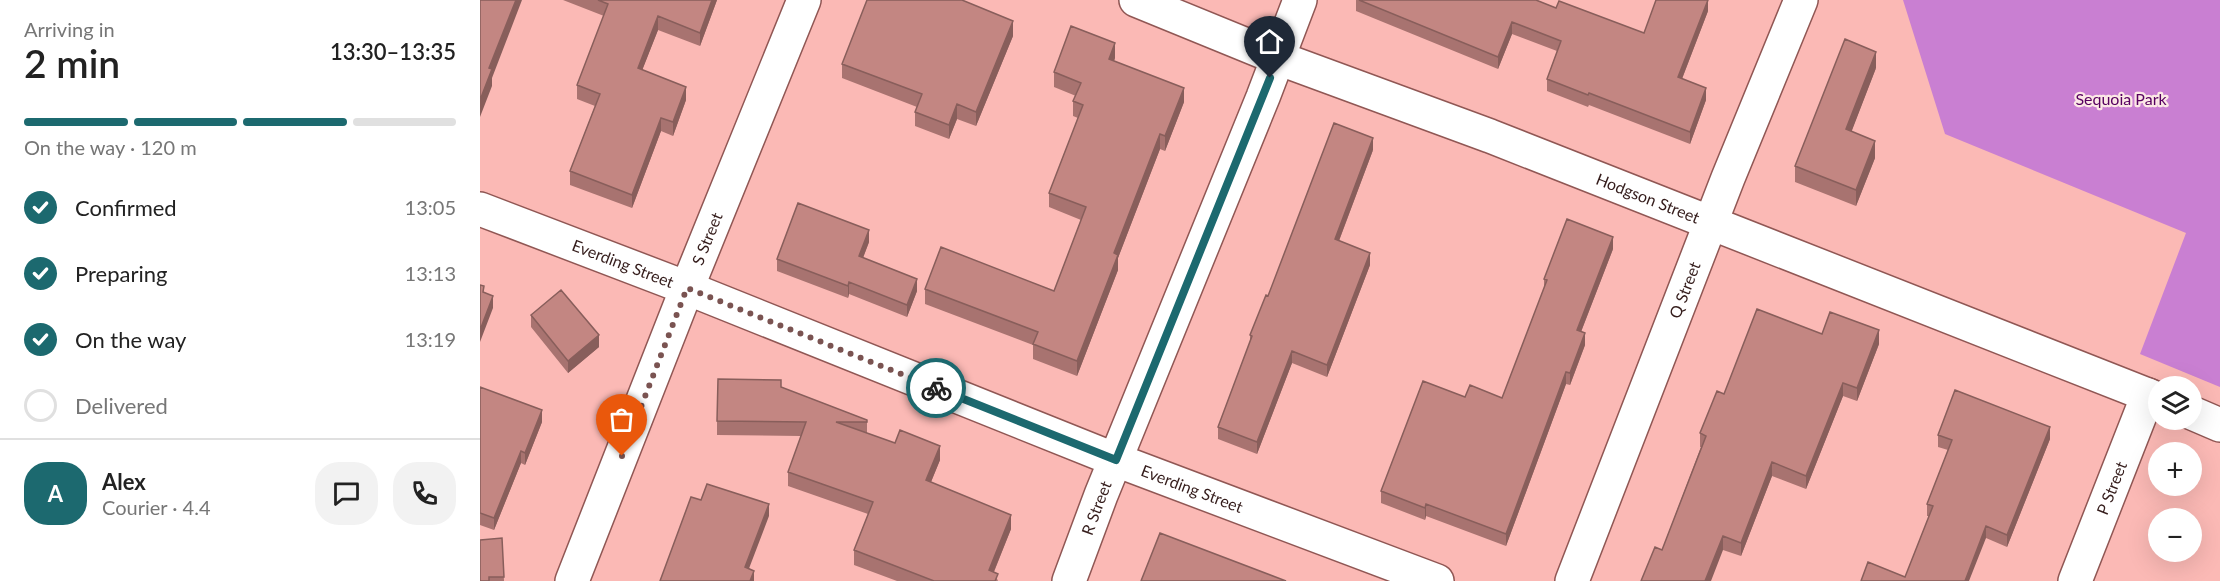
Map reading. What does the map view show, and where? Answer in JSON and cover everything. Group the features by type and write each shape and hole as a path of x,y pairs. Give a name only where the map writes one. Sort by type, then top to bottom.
{"street":[{"name":"S Street","path":"572,581 687,288 804,0"},
{"name":"Hodgson Street","path":"1136,0 1278,58 1501,141 2148,395"},
{"name":"R Street","path":"1069,581 1300,0"},
{"name":"Q Street","path":"1572,581 1710,223 1801,0"},
{"name":"Everding Street","path":"480,209 687,288 1116,460 1437,581"},
{"name":"P Street","path":"2075,581 2148,409"},
{"path":"2202,417 2220,425"}],"green space":[{"name":"Sequoia Park","path":"1903,0 2220,0 2220,387 2202,380 2202,376 2193,376 2140,354 2186,233 1945,134"}],"building":[{"path":"480,0 516,0 489,68 492,69 480,100"},
{"path":"598,0 712,0 700,33 658,16 638,68 686,87 673,122 661,118 632,195 570,171 600,94 577,85 608,4"},
{"path":"867,0 962,0 1013,21 976,112 957,104 949,125 915,112 922,94 842,64"},
{"path":"1359,0 1536,0 1556,8 1559,1 1644,33 1656,0 1708,0 1678,77 1706,88 1690,132 1547,79 1561,41 1512,22 1498,57"},
{"path":"1071,26 1115,43 1109,59 1184,88 1165,136 1160,134 1114,253 1118,255 1077,361 1033,344 1038,332 925,289 941,247 1054,291 1086,207 1049,193 1083,105 1073,101 1081,83 1054,72"},
{"path":"1845,39 1876,52 1846,129 1875,141 1856,190 1795,166"},
{"path":"1334,123 1373,138 1335,239 1370,253 1327,365 1292,351 1257,442 1218,427 1252,336 1250,335 1266,295 1268,296"},
{"path":"798,203 869,230 859,256 917,279 907,305 849,282 848,286 777,259"},
{"path":"1567,219 1613,237 1577,330 1585,333 1570,373 1566,372 1506,534 1426,504 1425,508 1381,491 1423,381 1465,397 1470,385 1502,398 1547,280 1544,279"},
{"path":"480,285 484,286 483,292 493,296 480,330"},
{"path":"561,290 599,335 568,361 531,315"},
{"path":"1757,309 1822,334 1830,312 1879,330 1857,388 1843,383 1806,476 1772,462 1741,543 1723,536 1705,581 1641,581 1655,547 1662,550 1706,436 1700,433 1717,391 1724,394"},
{"path":"718,379 781,380 781,387 867,420 867,422 836,422 895,443 900,430 940,446 926,480 1011,515 989,570 998,574 995,581 934,581 854,550 873,502 788,472 806,422 717,421"},
{"path":"480,387 542,410 525,453 521,451 494,518 480,513"},
{"path":"1955,390 2050,427 2007,535 1986,526 1965,581 1861,581 1868,562 1905,577 1933,506 1927,504 1952,440 1938,435"},
{"path":"707,484 769,504 745,567 754,571 750,581 660,581 691,497 701,500"},
{"path":"1160,533 1286,581 1141,581"},
{"path":"502,538 504,577 489,577 489,581 480,581 480,540"}],"way so far":[{"path":"622,456 687,288 936,388"}],"route":[{"path":"936,388 1116,460 1270,78"}]}
